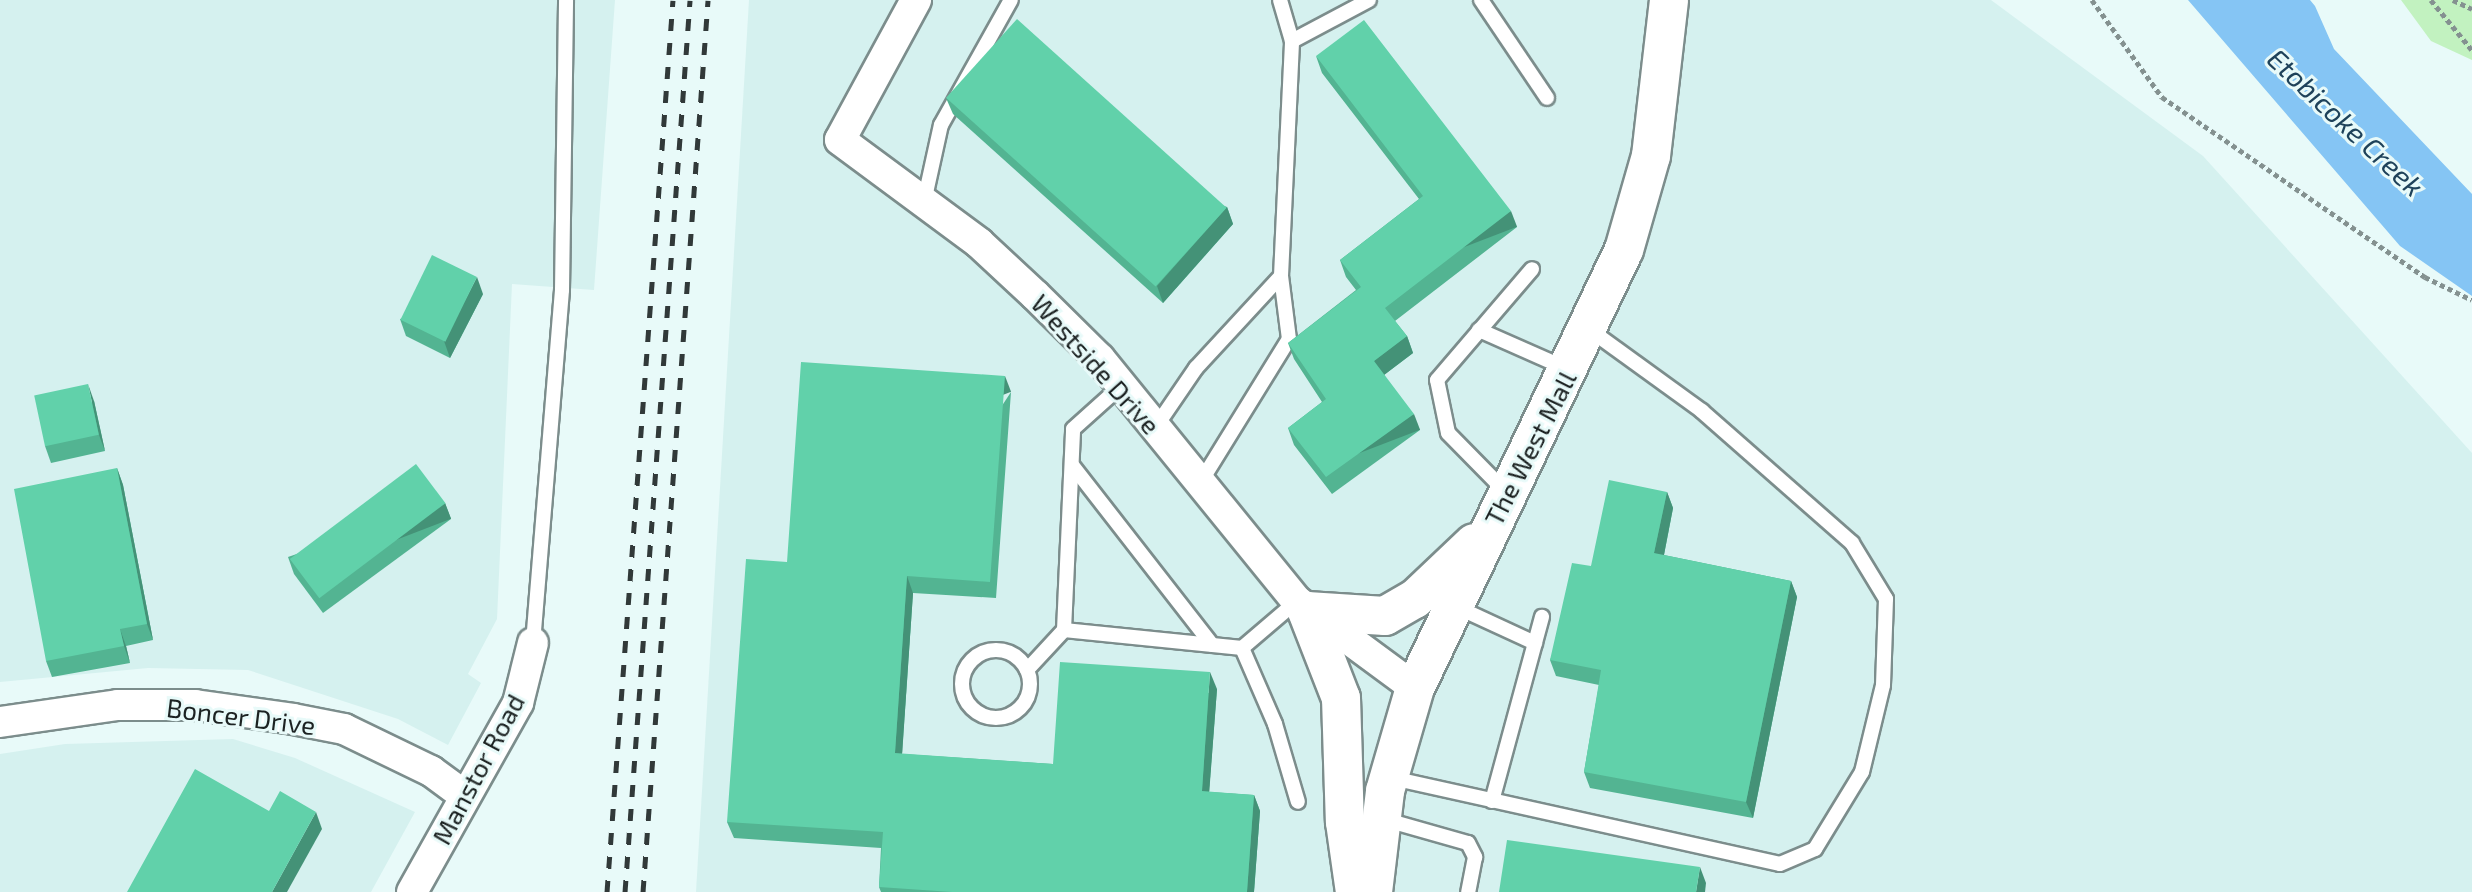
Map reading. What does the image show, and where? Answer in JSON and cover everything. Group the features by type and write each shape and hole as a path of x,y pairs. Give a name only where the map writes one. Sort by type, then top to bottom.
{"main road":[{"name":"The West Mall","path":"1373,892 1388,778 1415,688 1506,492 1571,370 1624,250 1651,156 1669,0"},
{"path":"1355,892 1345,822 1341,698 1302,606 1385,616 1415,599 1488,529"}],"street":[{"name":"Westside Drive","path":"916,0 840,140 924,202 1035,295 1121,386 1302,606 1415,688"},
{"name":"Manstor Road","path":"412,892 518,704 533,643"},
{"name":"Boncer Drive","path":"0,722 118,705 195,705 293,719 344,729 431,771 465,796"}],"lane":[{"path":"533,643 562,290 566,0"},
{"path":"924,202 941,125 1012,0"},
{"path":"1199,484 1289,339 1281,276 1292,41 1280,0"},
{"path":"1292,41 1369,0"},
{"path":"1481,0 1547,98"},
{"path":"1506,492 1448,433 1437,380 1532,269"},
{"path":"1155,428 1196,369 1281,276"},
{"path":"1479,330 1571,370"},
{"path":"1388,778 1780,864 1815,849 1836,821 1862,772 1883,685 1886,599 1852,543 1702,411 1590,330"},
{"path":"1027,670 1012,654 980,654 962,681 967,702 984,716 1007,717 1024,703 1027,670 1064,631 1073,429 1121,386"},
{"path":"1072,465 1212,645"},
{"path":"1453,605 1535,643"},
{"path":"1064,631 1242,648 1302,606"},
{"path":"1492,800 1542,617"},
{"path":"1242,648 1275,724 1298,802"},
{"path":"1382,818 1468,843 1475,858 1468,892"}],"path":[{"path":"2092,0 2162,97 2425,277 2472,300"},
{"path":"2431,0 2472,50"},
{"path":"2452,0 2472,9"}],"shaded area":[{"path":"0,0 615,0 594,290 512,284 497,619 468,674 481,683 448,745 398,719 248,670 148,668 0,682"},
{"path":"749,0 1991,0 2203,156 2472,453 2472,892 696,892"},
{"path":"233,739 295,758 415,812 371,892 0,892 0,754 65,744"}],"green space":[{"path":"2401,0 2472,0 2472,60 2431,41"}],"water":[{"name":"Etobicoke Creek","path":"2188,0 2310,0 2334,49 2472,194 2472,296 2400,246"}],"building":[{"path":"1017,19 1227,208 1156,286 946,98"},
{"path":"1364,20 1511,211 1385,308 1407,336 1374,361 1414,414 1326,477 1288,428 1326,399 1288,343 1361,287 1340,260 1423,196 1316,56"},
{"path":"432,255 477,277 445,342 400,320"},
{"path":"801,362 1005,376 990,582 907,576 895,753 1053,764 1060,662 1210,672 1202,791 1254,795 1247,892 952,892 879,887 883,832 727,822 746,559 787,562"},
{"path":"88,384 99,435 45,446 34,395"},
{"path":"416,464 445,503 319,598 290,559"},
{"path":"117,468 147,624 120,629 124,646 46,661 14,489"},
{"path":"1609,480 1667,492 1654,553 1791,581 1746,802 1584,772 1601,670 1550,660 1572,563 1591,566"},
{"path":"195,769 269,811 280,791 316,812 272,892 127,892"},
{"path":"1507,840 1700,867 1696,892 1499,892"}],"railway":[{"path":"607,892 673,0"},
{"path":"625,892 690,0"},
{"path":"643,892 708,0"}]}
